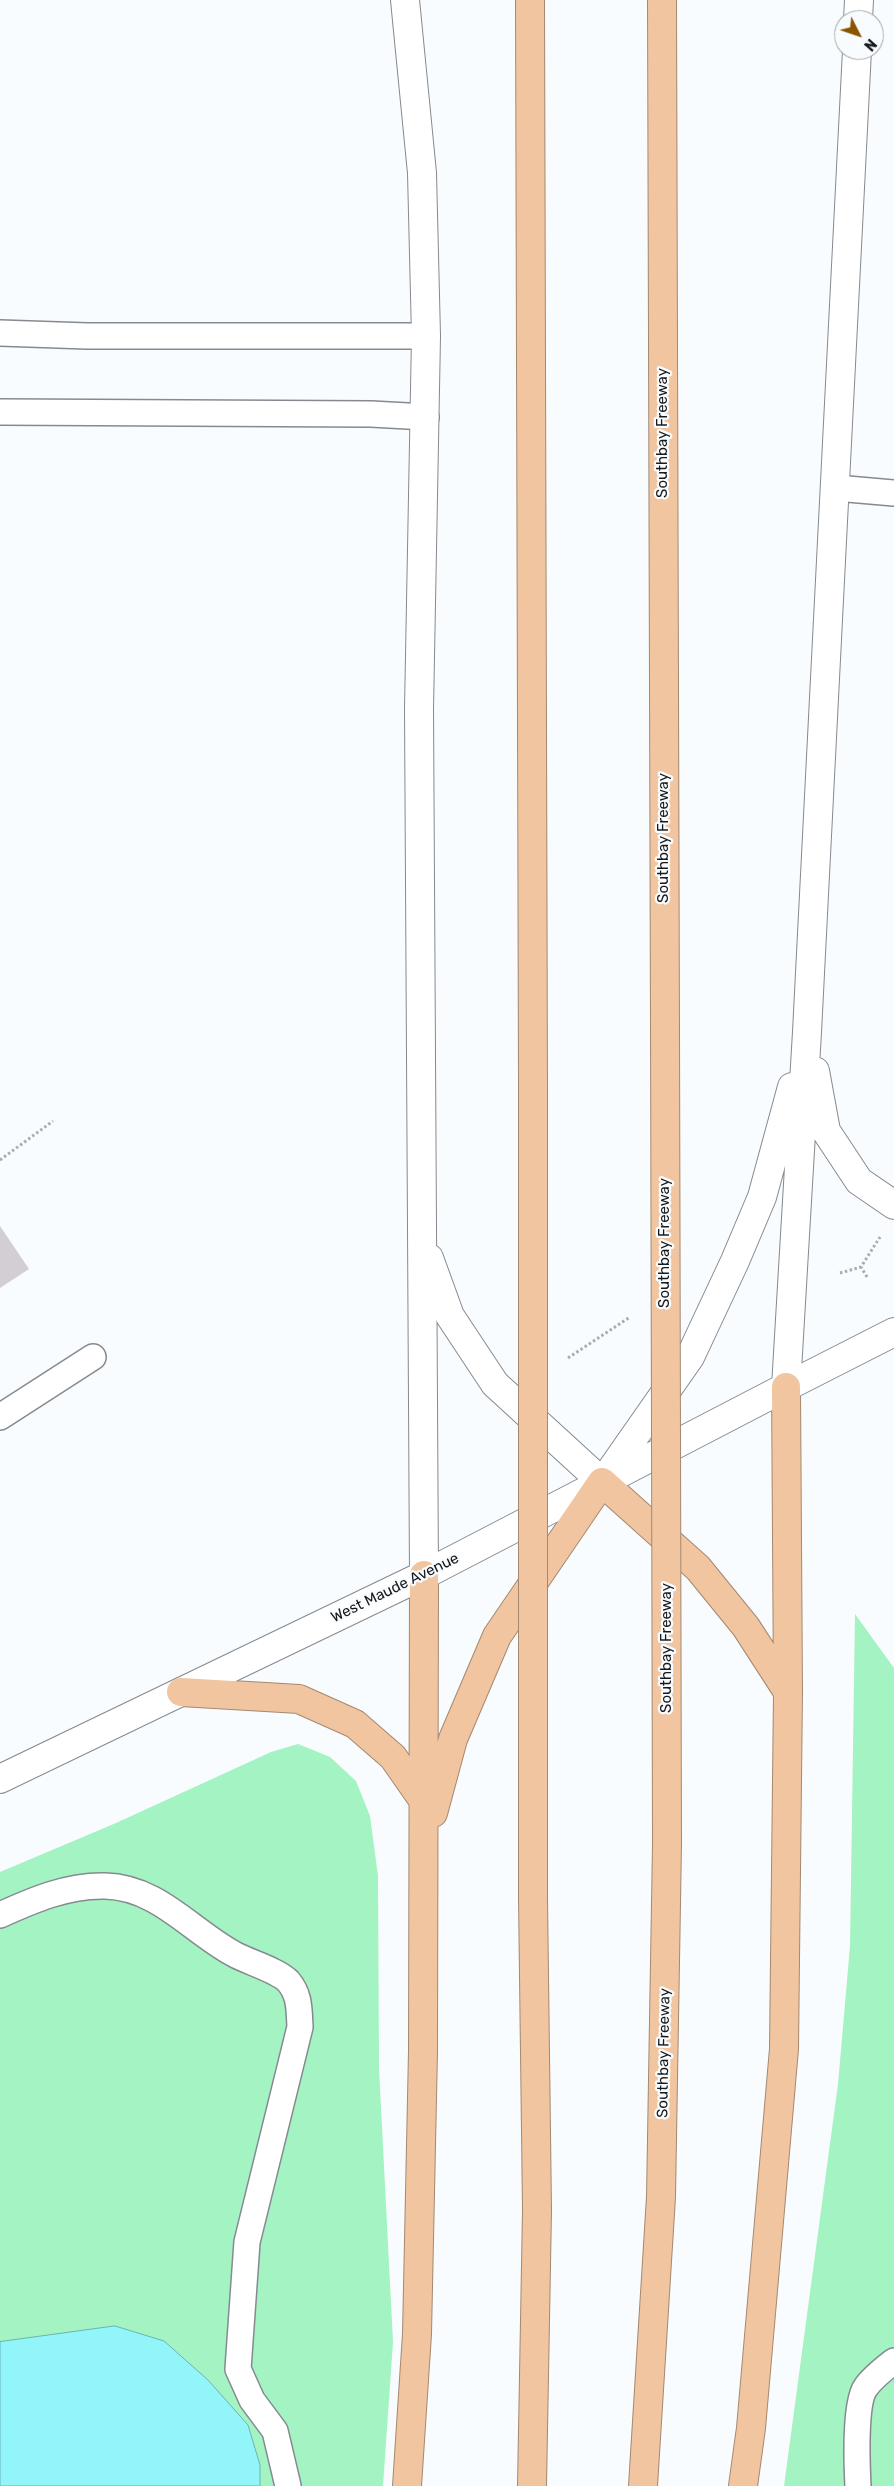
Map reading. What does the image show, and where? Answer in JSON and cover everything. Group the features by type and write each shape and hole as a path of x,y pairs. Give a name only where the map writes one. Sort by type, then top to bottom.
{"highway":[{"path":"530,0 534,1898 537,2210 532,2486"},
{"name":"Southbay Freeway","path":"643,2486 661,2197 668,1844 662,0"},
{"path":"743,2486 751,2428 784,2049 788,1692 786,1387"},
{"path":"423,1851 453,1739 497,1636 602,1482 698,1568 746,1627 788,1692"},
{"path":"407,2486 417,2334 423,2051 424,1576"},
{"path":"181,1692 299,1699 355,1724 393,1757 423,1800"}],"main road":[{"path":"405,0 422,173 426,336 426,417 419,709 424,1576"},
{"path":"786,1387 836,488 857,60"},
{"path":"807,1032 826,1131 859,1181 894,1205"},
{"path":"422,1240 450,1316 495,1384 602,1482 690,1357 735,1261 762,1197 807,1032"},
{"name":"West Maude Avenue","path":"0,1779 424,1576 894,1332"}],"lane":[{"path":"0,333 87,336 426,336"},
{"path":"0,412 361,414 426,417"},
{"path":"836,488 894,493"},
{"path":"0,1417 93,1358"},
{"path":"0,1914 71,1888 106,1886 132,1890 170,1907 204,1936 234,1955 287,1980 299,1998 300,2027 248,2242 238,2368 252,2400 275,2431 288,2486"},
{"path":"858,2486 856,2459 859,2413 864,2388 894,2361"}],"path":[{"path":"0,1160 53,1121"},
{"path":"840,1273 861,1266 884,1231"},
{"path":"861,1266 867,1277"},
{"path":"565,1360 638,1313"}],"green space":[{"path":"855,1614 894,1668 894,2486 784,2486 838,2084 850,1946"},
{"path":"298,1744 330,1757 356,1781 370,1816 378,1876 379,2068 393,2342 383,2486 0,2486 0,1872 116,1823 271,1752"}],"water":[{"path":"115,2326 164,2341 208,2380 248,2425 260,2465 260,2486 0,2486 0,2342"}],"building":[{"path":"0,1226 29,1269 0,1288"}]}
